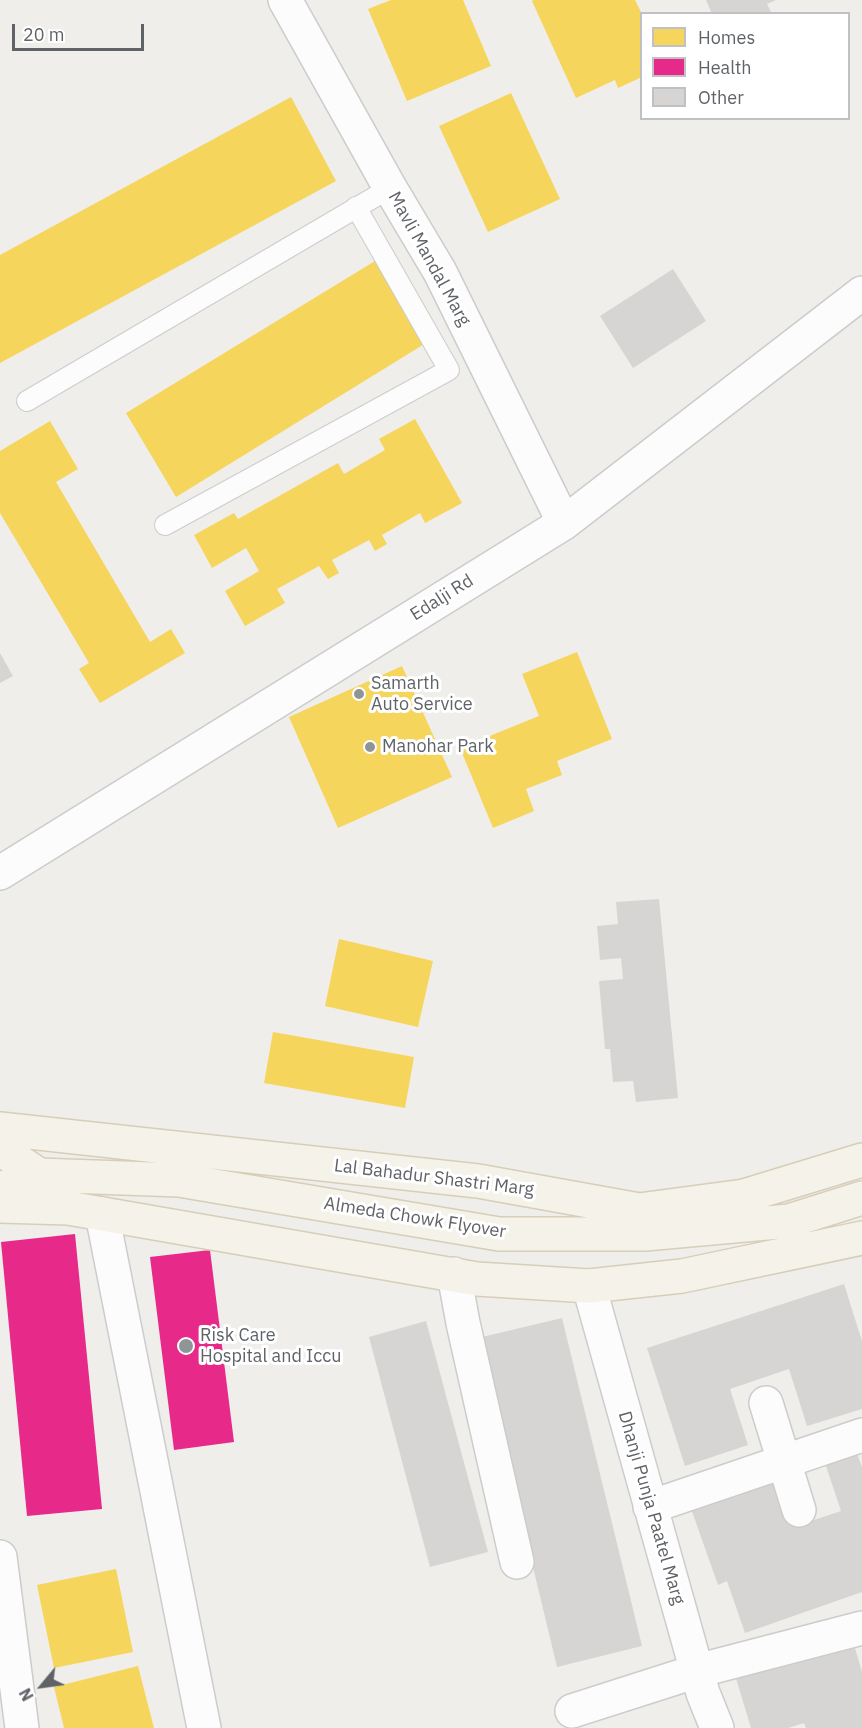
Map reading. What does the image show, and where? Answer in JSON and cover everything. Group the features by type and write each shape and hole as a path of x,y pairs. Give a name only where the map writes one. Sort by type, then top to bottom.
{"main road":[{"name":"Lal Bahadur Shastri Marg","path":"0,1130 478,1181 639,1210 744,1196 862,1160"},
{"path":"0,1149 39,1175"},
{"name":"Almeda Chowk Flyover","path":"0,1189 39,1175 179,1180 499,1234 645,1234 789,1221 862,1198"},
{"path":"0,1206 68,1208 477,1279 589,1287 682,1276 862,1238"}],"street":[{"name":"Mavli Mandal Marg","path":"285,0 390,188 440,272 564,523"},
{"name":"Edalji Rd","path":"0,873 564,523 862,293"},
{"path":"102,1214 204,1728"},
{"path":"454,1274 516,1562"},
{"name":"Dhanji Punja Paatel Marg","path":"589,1287 696,1671 717,1728"},
{"path":"766,1403 799,1510"},
{"path":"650,1507 862,1435"},
{"path":"0,1557 22,1728"},
{"path":"572,1711 696,1671 862,1628"}],"lane":[{"path":"27,400 390,188"},
{"path":"165,525 449,370 356,207"}],"building: Homes":[{"path":"391,0 463,0 491,66 407,101 368,9"},
{"path":"635,0 641,12 640,78 618,88 615,80 576,98 532,1"},
{"path":"511,93 560,199 488,232 439,126"},
{"path":"291,97 336,181 0,363 0,255"},
{"path":"375,261 426,343 176,497 126,413"},
{"path":"415,419 462,503 425,523 420,513 382,535 387,544 375,551 369,540 332,560 339,573 328,579 319,566 277,589 285,603 245,626 225,591 259,571 246,548 212,568 194,535 234,513 238,519 338,463 344,474 385,450 379,439"},
{"path":"50,421 78,469 56,482 150,642 171,629 185,653 100,703 79,669 89,663 0,513 0,451"},
{"path":"577,652 612,739 557,761 562,775 526,789 534,811 493,828 460,748 539,716 522,674"},
{"name":"Manohar Park","path":"402,666 452,777 338,828 289,717"},
{"path":"339,939 433,961 418,1027 325,1006"},
{"path":"273,1032 414,1057 405,1108 264,1083"},
{"path":"116,1569 133,1652 54,1668 37,1585"},
{"path":"138,1666 154,1728 64,1728 54,1687"}],"building: Health":[{"path":"75,1234 102,1509 27,1516 1,1242"},
{"path":"210,1250 234,1442 174,1450 150,1257"}],"building: Other":[{"path":"706,0 776,0 767,4 771,12 711,12"},
{"path":"673,269 706,321 633,368 600,316"},
{"path":"0,653 13,676 0,683"},
{"path":"659,899 678,1098 636,1102 633,1081 613,1082 610,1049 605,1049 599,981 623,979 621,958 600,960 597,926 618,924 616,902"},
{"path":"844,1284 862,1341 862,1409 807,1426 789,1369 730,1389 748,1445 685,1466 647,1348"},
{"path":"562,1318 642,1646 557,1667 478,1338"},
{"path":"426,1321 488,1552 430,1567 369,1337"},
{"path":"854,1446 862,1467 862,1592 745,1633 727,1581 718,1585 689,1503 778,1473 796,1526 841,1511 823,1457"},
{"path":"853,1641 862,1672 862,1728 806,1728 804,1723 788,1728 751,1728 735,1675"}],"place":[{"name":"Samarth Auto Service","path":"359,694"},
{"name":"Manohar Park","path":"370,747"},
{"name":"Risk Care Hospital and Iccu","path":"186,1346"}]}
